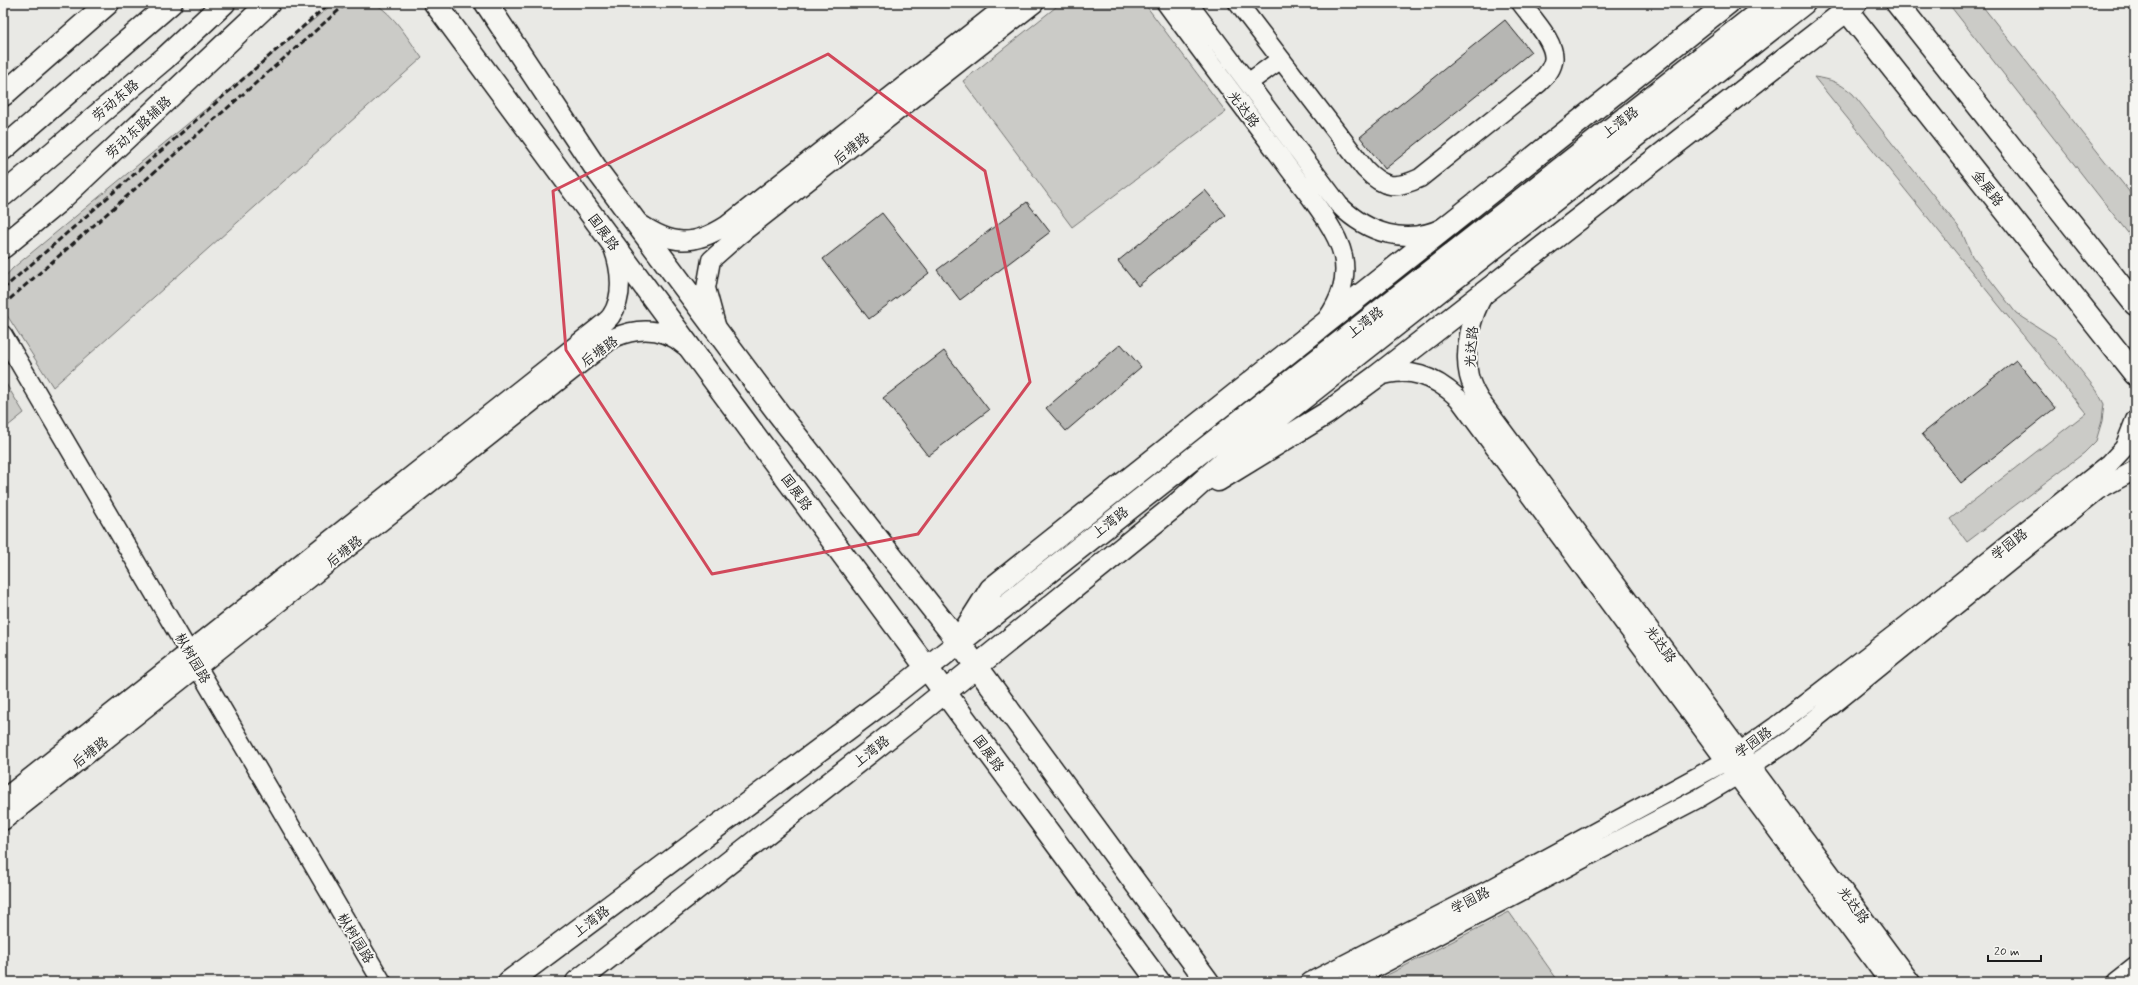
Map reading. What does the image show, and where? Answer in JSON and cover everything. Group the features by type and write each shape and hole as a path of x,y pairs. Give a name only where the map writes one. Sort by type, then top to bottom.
{"main road":[{"path":"3,95 108,3"},
{"path":"3,149 141,31 171,3"},
{"name":"劳动东路","path":"3,195 164,58 224,3"},
{"name":"劳动东路辅路","path":"3,247 65,196 269,3"},
{"name":"国展路","path":"435,3 1159,982"},
{"path":"486,3 599,173 784,420 958,642 1208,982"},
{"name":"上湾路","path":"958,642 991,589 1728,3"},
{"name":"上湾路","path":"577,982 976,666 1181,501 1236,451 1645,115 1771,3"},
{"name":"上湾路","path":"509,982 886,700 958,642 1645,115 1804,3"},
{"path":"1897,3 2135,304"},
{"name":"上湾路","path":"1181,501 1327,413 1376,377 1848,5"},
{"name":"金展路","path":"1848,5 2133,375"}],"street":[{"name":"后塘路","path":"634,220 663,237 679,242 695,241 712,235 727,226 1009,3"},
{"name":"后塘路","path":"721,337 711,312 706,288 711,260 738,236 1035,3"},
{"name":"光达路","path":"1166,3 1313,201 1339,244 1343,258 1343,287 1338,301 1324,325"},
{"name":"光达路","path":"1188,3 1339,204 1352,219 1384,234 1404,235 1439,229 1450,224"},
{"path":"1238,3 1370,175 1376,181 1388,186 1405,185 1420,178 1539,83 1548,73 1554,62 1551,45 1521,3"},
{"path":"1248,83 1281,59"},
{"name":"后塘路","path":"3,821 190,662 611,316 617,302 620,270 611,242"},
{"name":"光达路","path":"1486,290 1476,310 1469,339 1467,366 1479,399 1744,771 1889,982"},
{"name":"后塘路","path":"3,799 190,662 613,338 625,333 638,331 651,330 666,333 678,340 696,356"},
{"name":"枞树园路","path":"3,335 373,982"},
{"name":"枞树园路","path":"3,351 382,982"},
{"name":"光达路","path":"1376,377 1389,373 1411,373 1428,377 1444,385 1458,398 1733,756"},
{"name":"学园路","path":"1310,982 1494,887 1686,784 1733,756 1907,625 2105,468 2124,448 2135,420"},
{"name":"学园路","path":"1348,982 1699,798 1744,771 1788,741 2098,490 2135,470"},
{"name":"光达路","path":"1744,771 1911,982"},
{"path":"2116,982 2135,967"}],"highlighted area":[{"path":"828,54 985,171 1030,382 918,534 712,574 566,350 553,191"}],"shaded area":[{"path":"334,3 374,3 382,8 395,21 422,58 53,387 3,309 3,279 13,268"},
{"path":"1061,3 1144,3 1226,112 1072,227 963,81"},
{"path":"1948,3 1980,3 2135,199 2135,242"},
{"path":"1814,77 1835,82 1853,94 1961,230 1972,256 2016,313 2055,338 2097,391 2104,404 2102,421 2096,441 2084,453 1967,542 1950,519 2086,413"},
{"path":"3,379 24,413 3,430"},
{"path":"1509,912 1559,982 1374,982"}],"building":[{"path":"1505,20 1531,52 1385,169 1360,137"},
{"path":"1205,190 1226,215 1138,286 1118,261"},
{"path":"1027,202 1050,232 960,300 937,270"},
{"path":"882,213 929,273 869,319 823,259"},
{"path":"1121,344 1141,367 1066,431 1046,408"},
{"path":"944,351 989,410 928,456 883,398"},
{"path":"2016,360 2055,408 1961,483 1922,434"}],"railway":[{"path":"3,289 330,3"},
{"path":"3,305 347,3"}]}
